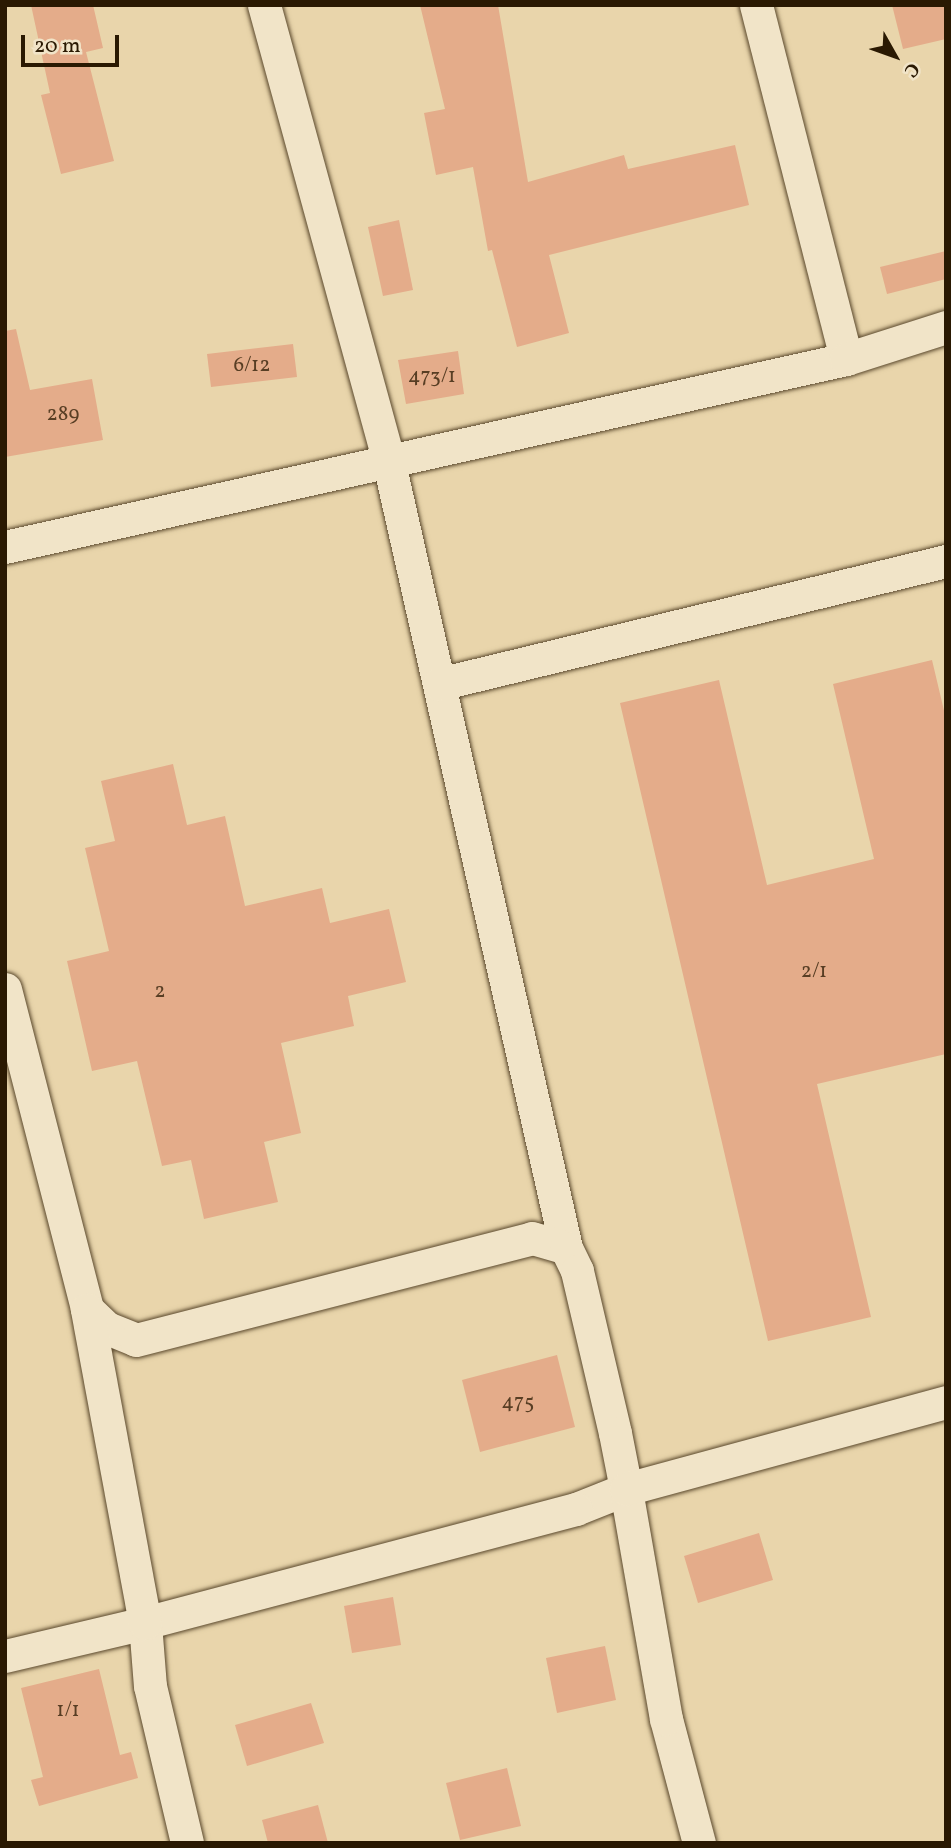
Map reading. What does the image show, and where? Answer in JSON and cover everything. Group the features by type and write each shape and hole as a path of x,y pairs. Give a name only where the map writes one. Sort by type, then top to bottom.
{"street":[{"path":"264,5 389,463 566,1248 577,1271 626,1489 666,1719 699,1843"},
{"path":"756,5 846,359"},
{"path":"5,547 846,359 946,327"},
{"path":"439,684 946,561"},
{"path":"5,989 87,1309 145,1623 150,1686 187,1843"},
{"path":"87,1309 107,1328 136,1340 532,1238 566,1248"},
{"path":"5,1656 145,1623 576,1509 626,1489 946,1402"}],"building":[{"path":"31,5 93,5 103,48 86,52 114,161 61,174 41,95 50,93"},
{"path":"420,5 498,5 528,182 624,155 628,169 735,145 749,205 549,255 569,333 517,347 492,250 488,251 473,167 436,175 424,113 445,109"},
{"path":"892,5 946,5 946,39 903,49"},
{"path":"399,220 413,290 383,296 368,227"},
{"path":"946,251 946,279 887,294 880,267"},
{"path":"16,329 30,390 92,379 103,440 5,457 5,331"},
{"path":"293,344 297,377 211,387 207,354"},
{"path":"458,351 464,394 406,404 398,360"},
{"path":"932,660 946,719 946,1054 817,1084 871,1317 768,1341 620,703 719,680 767,885 874,859 833,684"},
{"path":"173,764 187,825 225,816 245,906 322,888 330,923 389,909 406,982 348,996 354,1026 281,1043 301,1133 264,1142 278,1202 204,1219 191,1160 162,1166 137,1061 92,1071 67,961 109,951 85,848 115,841 101,781"},
{"path":"557,1355 575,1427 480,1452 462,1380"},
{"path":"759,1533 773,1580 698,1603 684,1556"},
{"path":"393,1597 401,1645 352,1653 344,1606"},
{"path":"605,1646 616,1700 557,1713 546,1658"},
{"path":"99,1669 120,1755 131,1752 138,1778 39,1806 31,1780 43,1777 21,1688"},
{"path":"311,1703 324,1743 247,1766 235,1725"},
{"path":"507,1768 521,1826 460,1840 446,1783"},
{"path":"318,1805 328,1843 268,1843 262,1820"}]}
